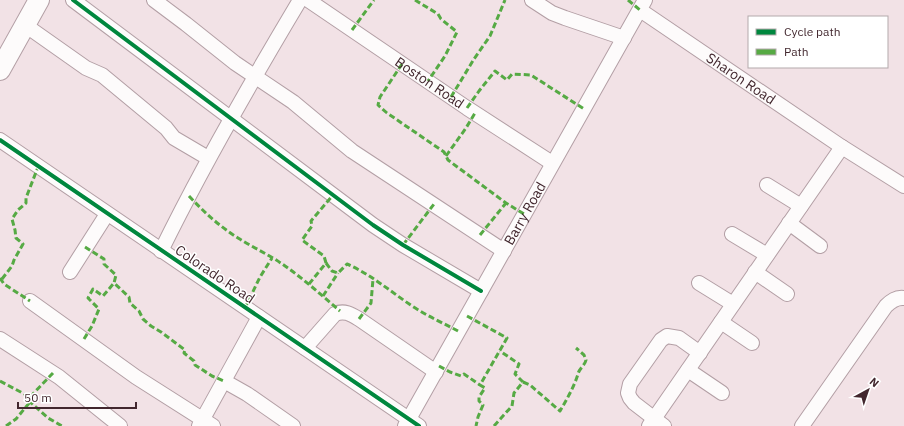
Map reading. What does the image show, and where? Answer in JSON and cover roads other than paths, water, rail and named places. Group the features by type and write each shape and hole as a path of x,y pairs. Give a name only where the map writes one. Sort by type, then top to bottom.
{"street":[{"path":"0,70 39,0"},
{"path":"73,0 373,225 403,245 481,291"},
{"path":"154,0 235,63 292,102 352,151 504,251"},
{"path":"161,251 230,118 300,0"},
{"name":"Boston Road","path":"308,0 552,164"},
{"path":"532,0 552,13 564,18 624,38"},
{"name":"Barry Road","path":"411,424 436,372 642,5"},
{"name":"Sharon Road","path":"642,5 842,147 904,186"},
{"path":"25,25 86,68 102,75 166,128 174,138 208,158"},
{"name":"Colorado Road","path":"0,140 305,348 411,424"},
{"path":"700,353 679,338 667,336 661,340 630,384 628,394 630,398 656,423 688,370 700,353 755,272 842,147"},
{"path":"767,185 801,206"},
{"path":"70,272 107,214"},
{"path":"789,223 820,246"},
{"path":"732,234 767,255"},
{"path":"755,272 787,294"},
{"path":"700,283 733,304"},
{"path":"802,426 886,306 897,298 904,298"},
{"path":"30,301 136,377 205,424 224,381 259,317"},
{"path":"305,348 335,314 346,312 359,319 436,372"},
{"path":"721,322 752,343"},
{"path":"0,339 59,377 120,426"},
{"path":"688,370 722,393"},
{"path":"224,381 247,394 293,426"}]}
